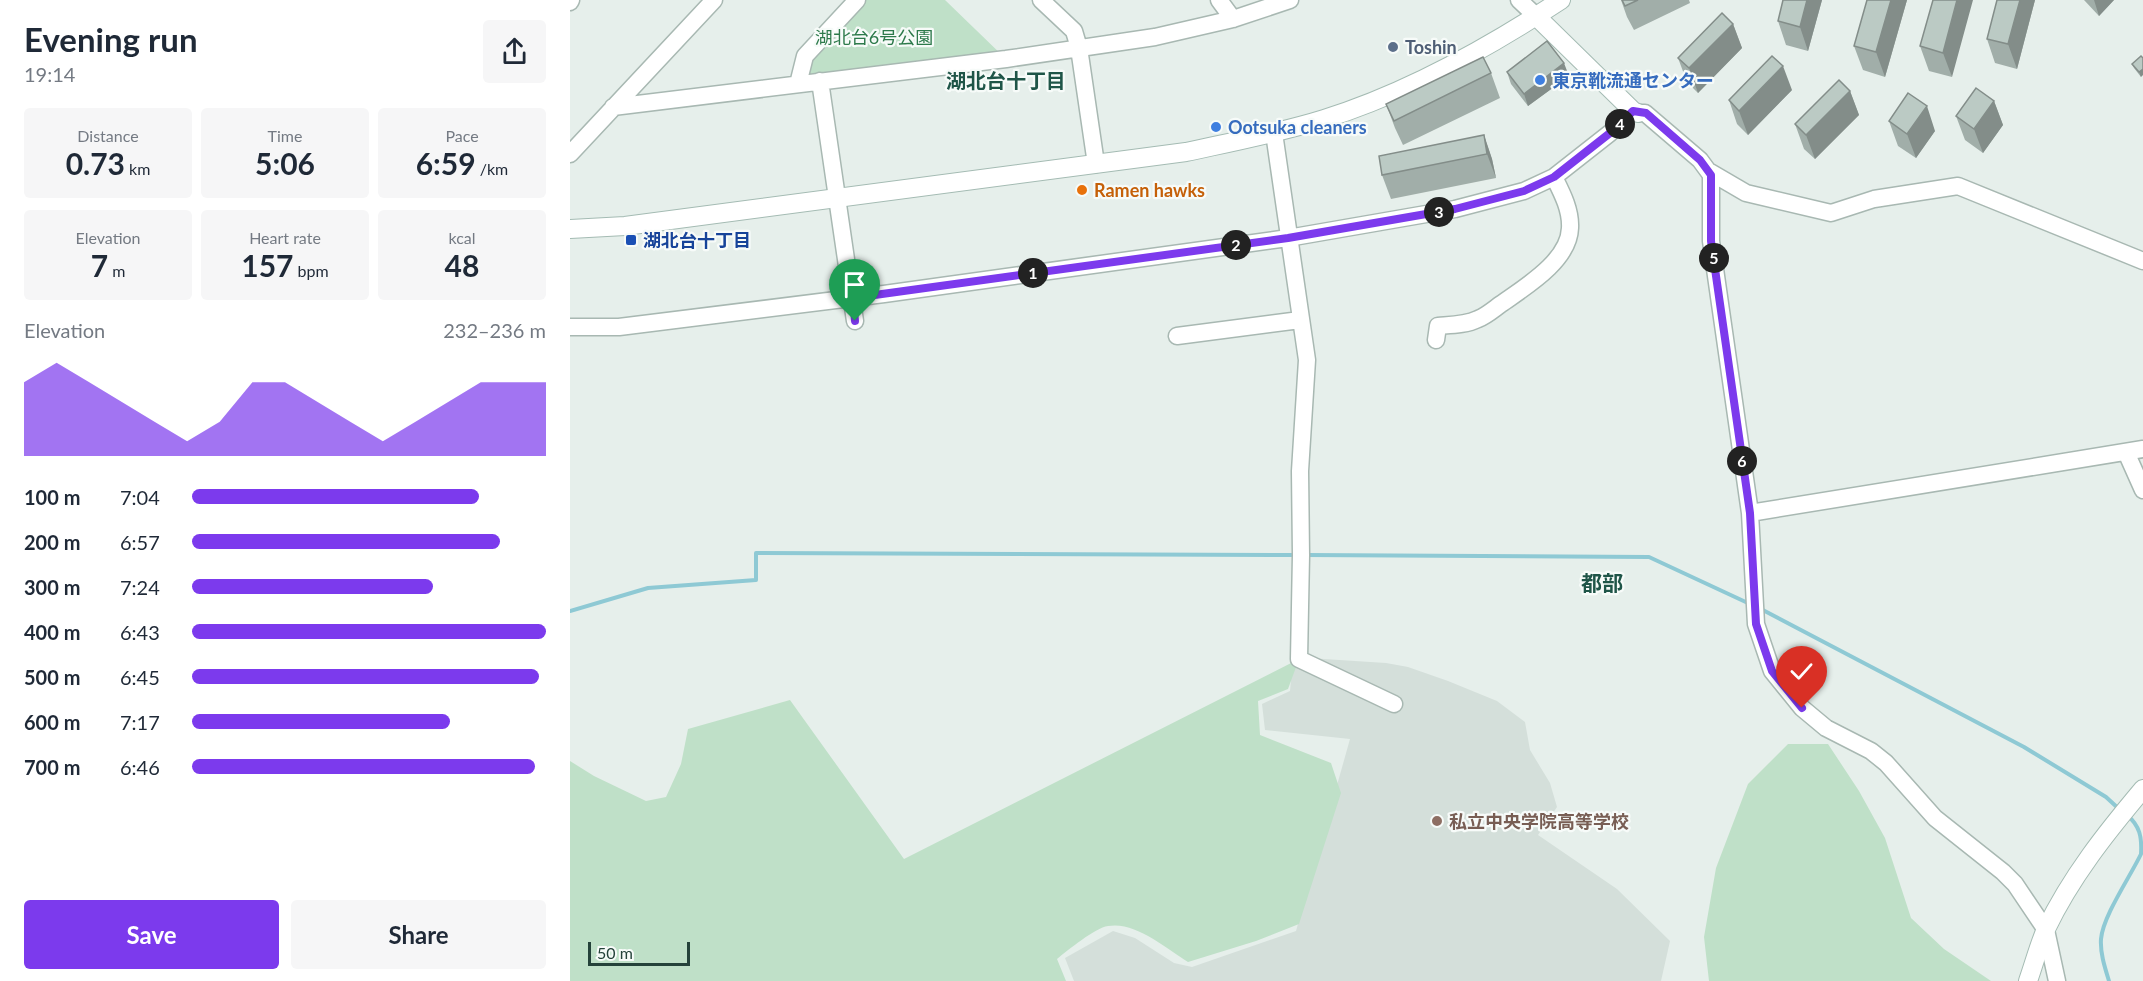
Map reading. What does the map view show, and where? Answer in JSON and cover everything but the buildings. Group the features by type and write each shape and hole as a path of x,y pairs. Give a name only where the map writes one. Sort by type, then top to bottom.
{"street":[{"path":"570,154 714,0"},
{"path":"798,84 805,56 857,0"},
{"path":"1041,0 1074,31 1079,48 1096,164"},
{"path":"1219,0 1233,19"},
{"path":"613,107 1155,38 1233,19 1290,0"},
{"path":"1519,0 1636,112 1646,113 1700,160 1710,172 1746,193 1832,213 1874,199 1958,186 2143,261"},
{"path":"570,229 625,226 1186,152 1274,133 1326,118 1405,87 1478,51 1561,0"},
{"path":"820,81 855,321"},
{"path":"570,327 619,327 853,298 1288,238 1455,209 1524,191 1554,177 1636,112"},
{"path":"1274,133 1307,360 1300,471 1299,659 1394,704"},
{"path":"1710,172 1711,241 1750,513 1756,624 1772,671 1802,708 1826,728 1871,751 1886,763 1935,818 2015,884 2046,930 2057,981"},
{"path":"1436,340 1438,326 1455,325 1479,319 1533,282 1550,267 1562,251 1571,230 1570,220 1562,192 1554,177"},
{"path":"1177,336 1300,320"},
{"path":"1750,513 2143,449"},
{"path":"2126,452 2143,490"},
{"path":"2028,981 2046,930 2073,880 2108,831 2143,789"}],"shaded area":[{"name":"私立中央学院高等学校","path":"1293,657 1386,663 1408,667 1497,701 1525,722 1530,750 1550,783 1557,807 1538,835 1617,889 1670,941 1661,981 1074,981 1065,958 1113,931 1135,938 1174,963 1192,967 1296,931 1350,739 1265,730 1262,704 1290,691"}],"green space":[{"name":"湖北台6号公園","path":"857,0 945,0 1006,59 798,84 805,56"},
{"path":"1299,659 1288,689 1258,701 1260,735 1331,763 1341,793 1299,924 1256,941 1188,962 1139,932 1129,928 1108,926 1089,935 1057,959 1066,981 570,981 570,761 594,776 646,801 666,797 681,764 688,729 790,700 904,859"},
{"path":"1788,744 1828,744 1859,791 1885,838 1911,918 1944,949 1991,981 1709,981 1704,937 1716,868 1748,784"}],"waterway":[{"path":"570,611 648,588 756,580 756,553 1295,555"},
{"path":"1306,555 1649,557 1750,604"},
{"path":"1759,608 2024,747 2106,797 2119,809"},
{"path":"2109,981 2101,950 2103,930 2141,854 2139,832 2135,823 2127,815"}],"place":[{"name":"Toshin","path":"1393,47"},
{"name":"東京靴流通センター","path":"1540,80"},
{"name":"Ootsuka cleaners","path":"1216,127"},
{"name":"Ramen hawks","path":"1082,190"},
{"name":"湖北台十丁目","path":"631,240"},
{"name":"私立中央学院高等学校","path":"1437,821"}],"district":[{"name":"湖北台十丁目","path":"1006,80"},
{"name":"都部","path":"1602,582"}],"route":[{"path":"855,321 853,298 1288,238 1455,209 1524,191 1554,177 1610,133 1633,111 1646,113 1700,160 1711,175 1711,241 1750,513 1756,624 1772,671 1802,708"}]}
